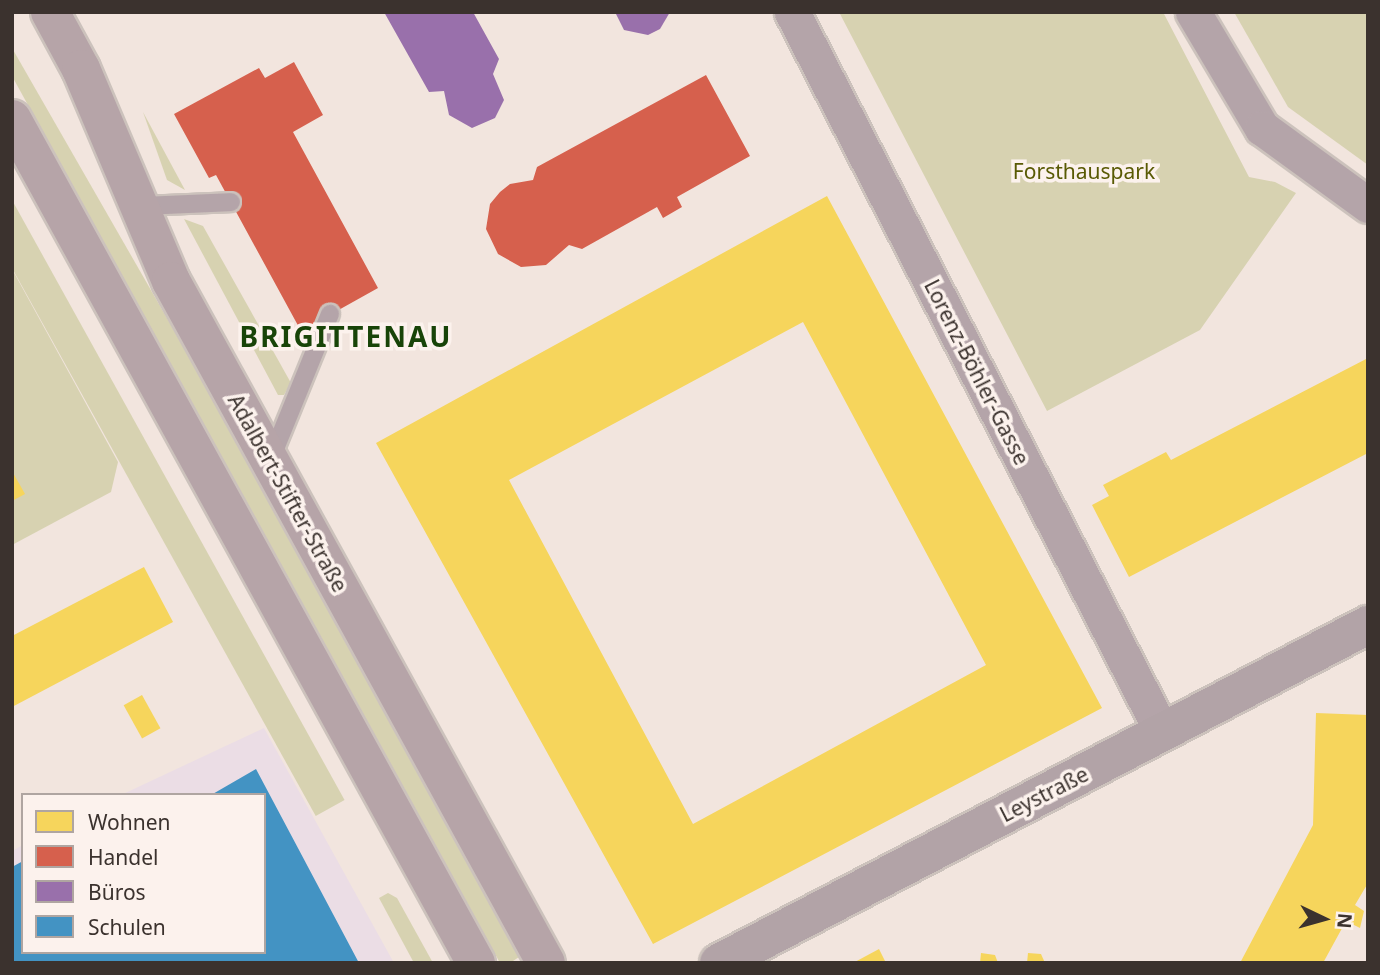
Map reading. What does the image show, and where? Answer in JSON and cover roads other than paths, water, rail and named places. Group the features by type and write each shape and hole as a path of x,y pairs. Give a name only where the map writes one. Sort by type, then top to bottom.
{"main road":[{"name":"Adalbert-Stifter-Straße","path":"50,12 81,69 171,281 547,963"},
{"path":"12,119 476,963"}],"street":[{"name":"Lorenz-Böhler-Gasse","path":"792,12 1162,733"},
{"path":"1193,12 1262,128 1368,205"},
{"name":"Leystraße","path":"719,963 1368,625"}],"lane":[{"path":"140,206 231,202"},
{"path":"270,461 330,314"}],"district":[{"name":"BRIGITTENAU","path":"346,336"}],"park label":[{"name":"Forsthauspark","path":"1084,171"}]}
